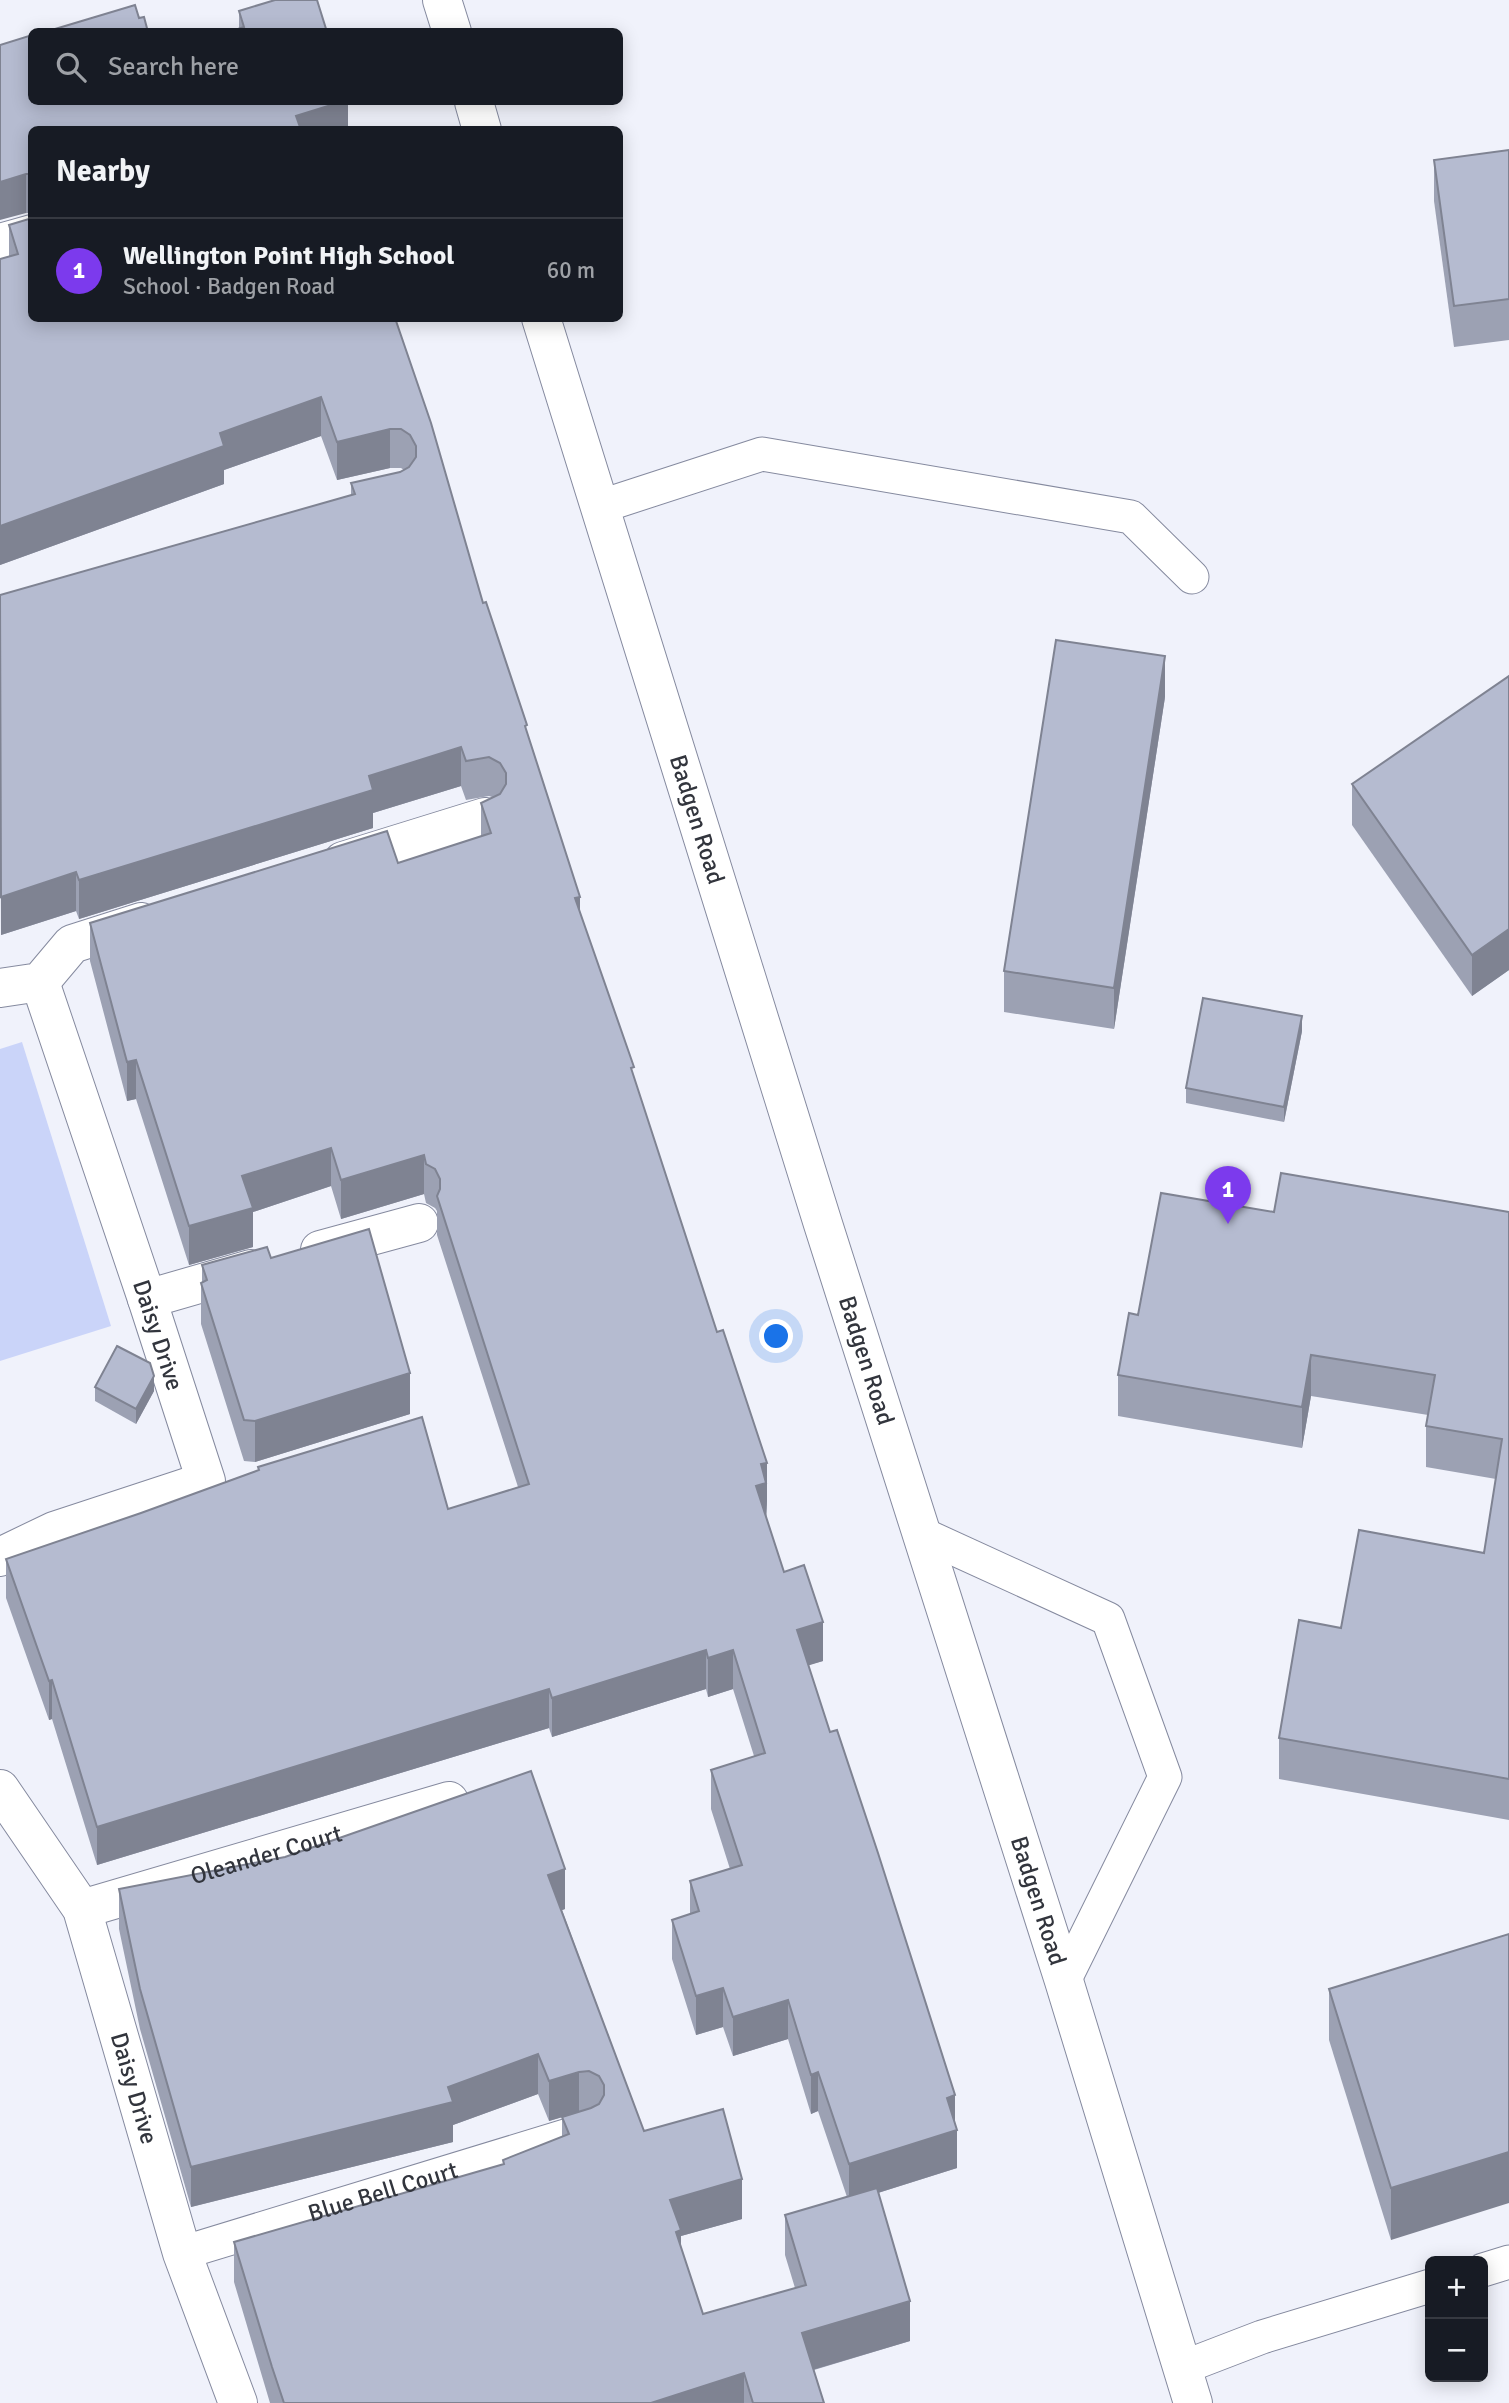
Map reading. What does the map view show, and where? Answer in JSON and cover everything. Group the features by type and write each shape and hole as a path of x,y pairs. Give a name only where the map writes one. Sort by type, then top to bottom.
{"street":[{"path":"442,0 451,28"},
{"path":"475,105 481,126"},
{"path":"0,243 28,235"},
{"name":"Badgen Road","path":"542,322 1064,1981 1188,2385"},
{"path":"312,870 485,817"},
{"path":"0,988 40,982 72,944 178,911"},
{"name":"Daisy Drive","path":"40,982 206,1481"},
{"path":"147,1298 419,1223"},
{"path":"0,1557 54,1531 206,1481 245,1483"},
{"name":"Daisy Drive","path":"0,1789 82,1909 182,2253 238,2403"},
{"name":"Oleander Court","path":"82,1909 449,1801"}],"lane":[{"path":"599,507 762,454 1131,517 1192,577"},
{"path":"922,1534 1108,1619 1165,1777 1064,1981"},
{"name":"Blue Bell Court","path":"182,2253 585,2130"},
{"path":"1488,2268 1509,2262"},
{"path":"1188,2385 1262,2337 1425,2288"}],"shaded area":[{"path":"22,1042 111,1326 0,1361 0,1049"}],"building":[{"path":"275,0 317,0 326,28 241,28 244,27 239,11"},
{"path":"135,5 139,18 144,17 147,28 58,28"},
{"path":"28,36 28,105 331,105 296,116 300,126 28,126 28,174 0,182 0,45"},
{"path":"1509,150 1509,299 1454,306 1434,160"},
{"path":"28,219 28,322 396,322 431,423 483,603 486,602 527,725 525,726 580,897 575,898 634,1067 631,1068 717,1332 723,1330 767,1463 761,1464 766,1483 756,1486 784,1572 804,1565 823,1622 797,1630 830,1732 837,1730 878,1853 955,2095 947,2098 957,2130 849,2164 818,2072 811,2075 788,2000 733,2017 723,1988 696,1996 672,1920 699,1911 690,1881 742,1865 711,1770 765,1753 733,1650 708,1658 706,1650 552,1698 549,1689 97,1827 52,1680 49,1681 6,1559 259,1470 258,1467 422,1417 448,1509 529,1484 437,1196 440,1179 435,1169 426,1164 424,1155 341,1180 331,1148 242,1176 253,1208 189,1226 136,1060 127,1062 90,923 387,831 398,863 491,833 481,803 500,794 506,784 506,773 500,763 489,757 466,761 461,747 369,776 373,790 79,880 76,872 1,897 0,595 355,494 351,483 400,472 409,467 416,457 416,446 410,435 401,429 390,429 337,442 321,397 220,433 224,446 0,526 0,259 18,254 9,225"},
{"path":"1056,640 1165,656 1114,988 1004,971"},
{"path":"1509,676 1509,929 1472,955 1352,784"},
{"path":"1203,998 1302,1016 1284,1107 1186,1088"},
{"path":"1281,1173 1509,1212 1509,1779 1279,1738 1299,1620 1341,1628 1359,1530 1484,1553 1502,1439 1426,1426 1435,1375 1311,1355 1302,1407 1118,1375 1129,1313 1138,1315 1161,1193 1274,1212"},
{"path":"369,1229 410,1373 255,1421 244,1420 201,1283 207,1280 202,1265 267,1247 271,1258"},
{"path":"117,1346 150,1363 154,1376 136,1409 95,1387"},
{"path":"531,1771 565,1869 548,1875 644,2131 723,2109 742,2179 670,2200 681,2230 676,2232 703,2314 806,2285 785,2215 877,2188 910,2301 802,2333 824,2403 753,2403 744,2373 651,2403 284,2403 234,2242 504,2164 503,2160 569,2134 562,2117 599,2104 604,2095 604,2085 599,2076 589,2071 549,2081 538,2054 448,2087 453,2102 191,2167 140,1989 119,1889 285,1857"},
{"path":"1509,1934 1509,2152 1391,2188 1329,1989"}],"place":[{"name":"Wellington Point High School","path":"1228,1224"}]}
